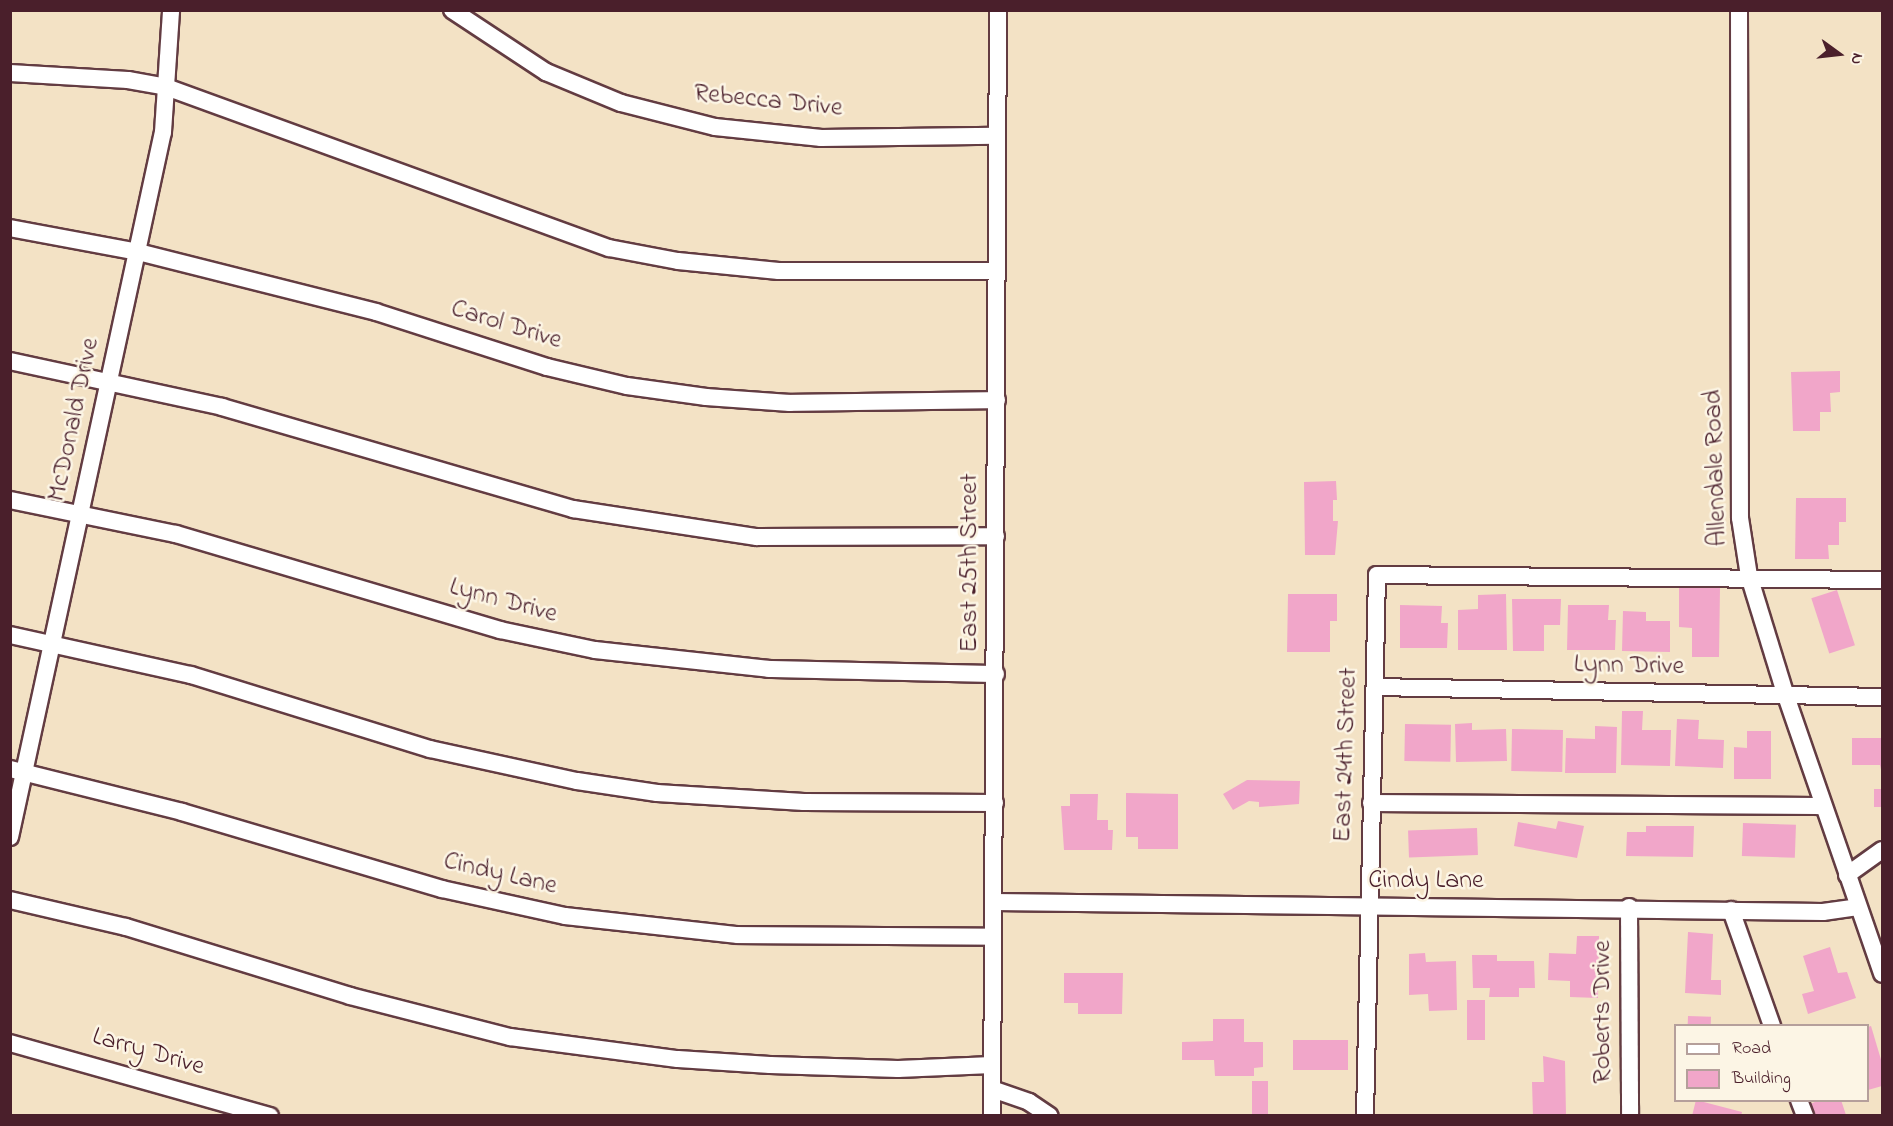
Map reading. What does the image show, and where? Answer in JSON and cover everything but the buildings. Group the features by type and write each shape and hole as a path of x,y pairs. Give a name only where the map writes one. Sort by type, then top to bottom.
{"street":[{"name":"McDonald Drive","path":"10,837 17,771 52,644 163,132 171,10"},
{"name":"Rebecca Drive","path":"452,10 546,72 621,103 715,127 821,138 996,136"},
{"name":"East 25th Street","path":"992,1116 998,10"},
{"name":"Allendale Road","path":"1739,10 1740,518 1749,579 1846,875 1882,974"},
{"path":"10,73 128,80 166,87 609,248 678,261 779,272 996,271"},
{"name":"Carol Drive","path":"10,228 138,252 376,312 547,367 627,386 706,398 790,403 996,400"},
{"path":"10,361 109,382 344,440 573,509 757,537 996,536"},
{"name":"Lynn Drive","path":"10,500 176,534 500,630 595,650 685,663 769,669 996,674"},
{"name":"East 24th Street","path":"1365,1116 1377,575 1749,579"},
{"path":"1749,579 1882,580"},
{"path":"10,635 191,675 430,749 577,781 657,793 804,802 995,803"},
{"name":"Lynn Drive","path":"1375,687 1882,697"},
{"name":"Cindy Lane","path":"17,771 182,812 442,889 565,916 738,935 993,937"},
{"path":"1371,803 1823,806"},
{"path":"1846,875 1882,850"},
{"path":"10,900 126,927 350,996 510,1037 678,1059 758,1065 898,1069 992,1065"},
{"name":"Cindy Lane","path":"994,902 1823,912 1858,907"},
{"name":"Roberts Drive","path":"1629,908 1630,1116"},
{"path":"1731,910 1771,1024"},
{"name":"Larry Drive","path":"10,1043 270,1116"},
{"path":"992,1089 1029,1102 1050,1116"}]}
